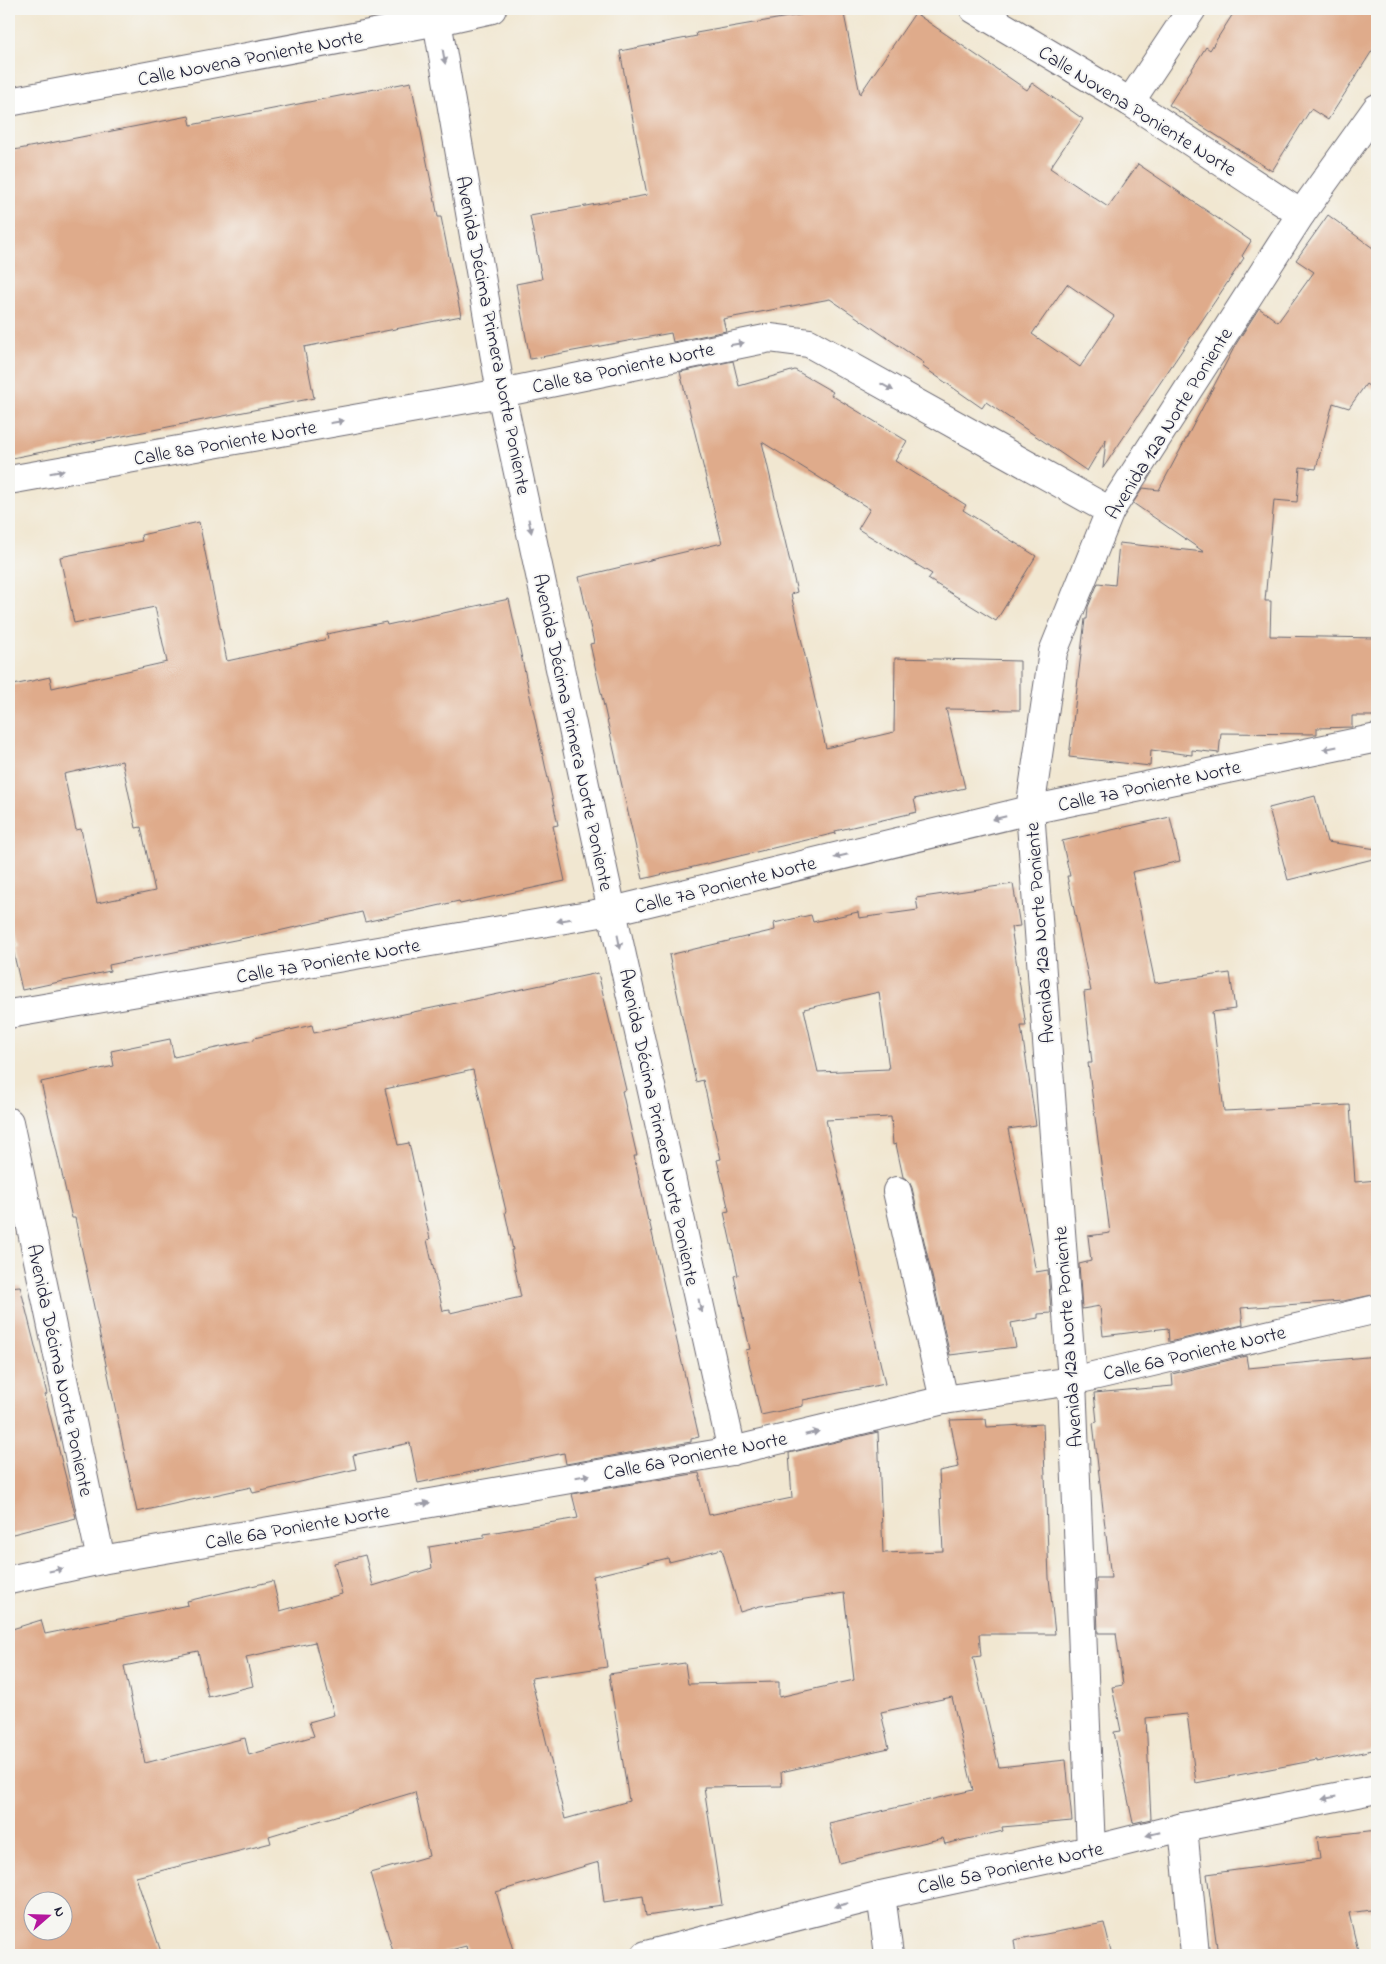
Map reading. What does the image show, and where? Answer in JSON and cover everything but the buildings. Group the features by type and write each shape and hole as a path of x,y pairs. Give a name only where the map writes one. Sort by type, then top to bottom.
{"street":[{"name":"Calle Novena Poniente Norte","path":"9,102 436,15 492,9"},
{"name":"Calle Novena Poniente Norte","path":"974,9 1130,102 1301,214"},
{"path":"1130,102 1192,9"},
{"name":"Avenida Décima Primera Norte Poniente","path":"436,15 501,392 612,912 732,1451"},
{"name":"Avenida 12a Norte Poniente","path":"1091,1850 1072,1381 1030,810 1053,652 1110,511 1301,214 1377,108"},
{"name":"Calle 8a Poniente Norte","path":"9,480 501,392 770,338 809,343 1110,511"},
{"name":"Calle 7a Poniente Norte","path":"9,1014 612,912 1030,810 1377,738"},
{"name":"Avenida Décima Norte Poniente","path":"9,1122 101,1560"},
{"path":"898,1191 944,1400"},
{"name":"Calle 6a Poniente Norte","path":"9,1580 101,1560 732,1451 944,1400 1072,1381 1377,1309"},
{"name":"Calle 5a Poniente Norte","path":"646,1955 881,1895 1091,1850 1182,1827 1377,1789"},
{"path":"1182,1827 1196,1955"},
{"path":"881,1895 889,1955"}]}
